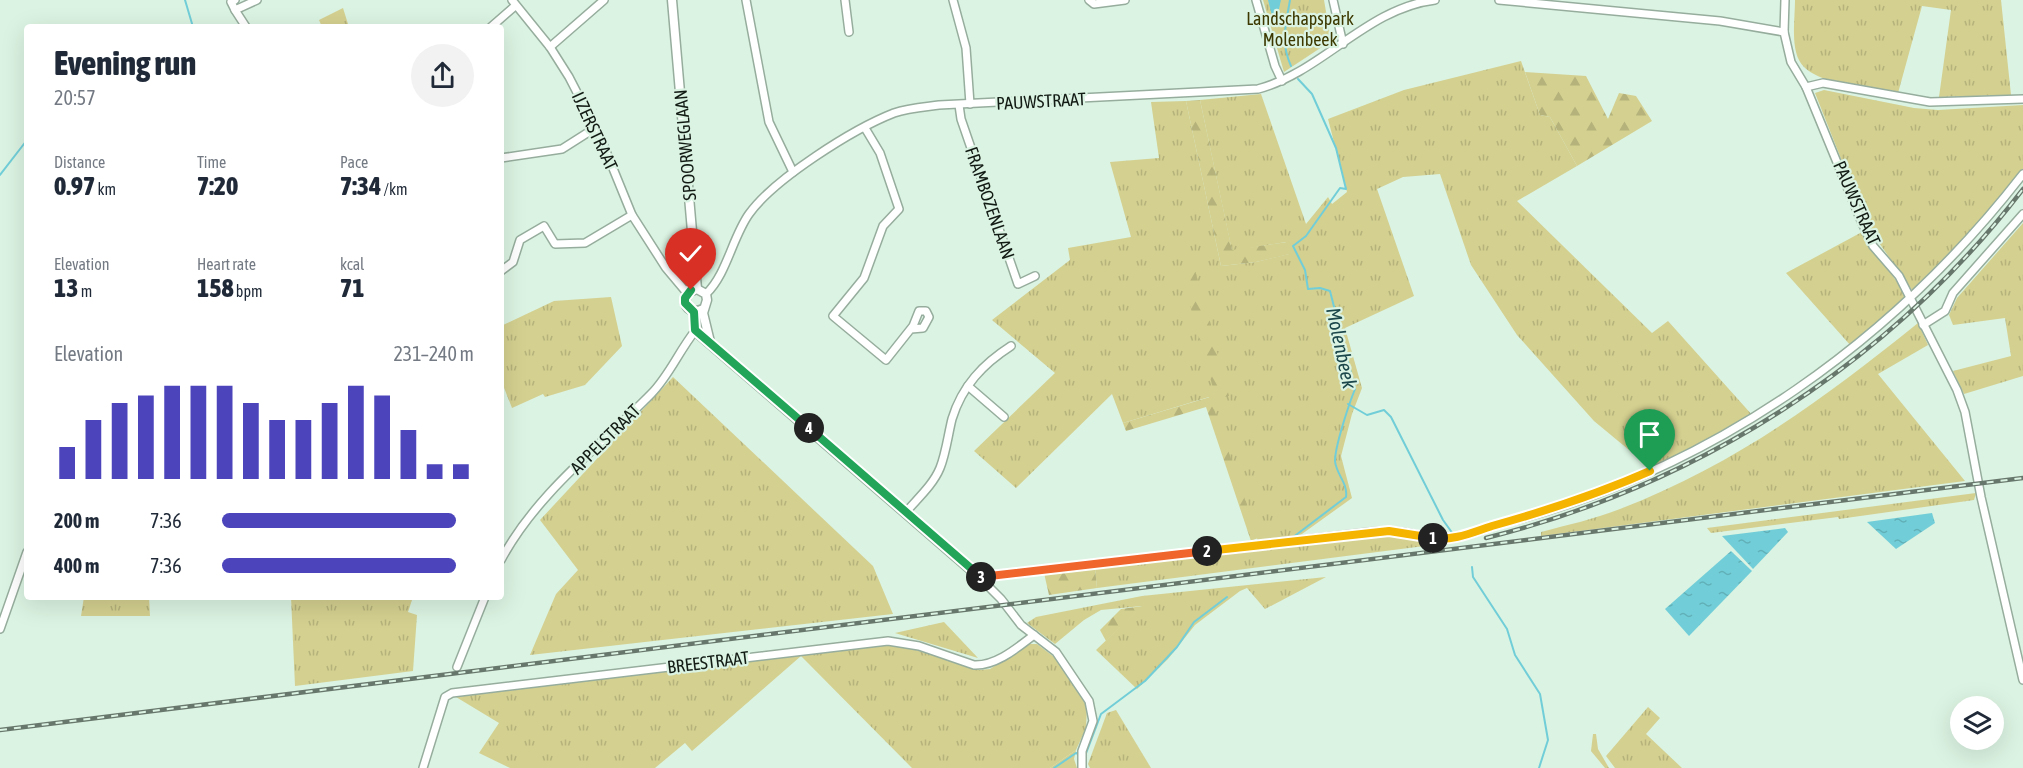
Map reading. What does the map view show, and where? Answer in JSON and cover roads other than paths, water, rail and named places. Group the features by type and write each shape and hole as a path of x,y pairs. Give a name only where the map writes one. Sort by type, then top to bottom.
{"street":[{"path":"235,0 231,2 244,24"},
{"path":"235,10 255,0"},
{"path":"550,47 604,0"},
{"name":"SPOORWEGLAAN","path":"672,0 697,289"},
{"path":"746,0 769,122 793,172"},
{"path":"845,0 849,32"},
{"path":"953,0 966,48 970,104"},
{"path":"1089,0 1094,4 1125,0"},
{"path":"1256,0 1281,81"},
{"path":"1333,0 1343,44"},
{"name":"PAUWSTRAAT","path":"706,294 715,282 749,215 764,197 793,172 865,128 895,113 915,108 970,104 1258,89 1281,81 1381,18 1412,4 1435,0"},
{"path":"1498,0 1546,2 1731,22 1784,32"},
{"name":"PAUWSTRAAT","path":"1785,0 1784,32 1791,62 1806,87 1865,230 1873,246 1899,276 1957,390 1965,412 1981,497 2023,680"},
{"path":"494,24 514,3"},
{"name":"IJZERSTRAAT","path":"514,3 550,47 582,100 632,215 666,268 687,293"},
{"path":"1806,87 1823,82 1929,102 2023,99"},
{"name":"FRAMBOZENLAAN","path":"959,105 961,119 1018,284 1035,276"},
{"path":"504,158 562,148 595,128"},
{"path":"865,128 880,153 899,209 883,226 864,278 833,316 886,360 911,329"},
{"path":"979,577 1370,532 1389,531 1448,539 1544,512 1650,471 1734,429 1821,373 1911,298 1956,253 2023,174"},
{"path":"1923,326 1945,311 1953,293 2023,214"},
{"path":"504,269 513,262 520,240 544,226 555,244 585,243 632,215"},
{"path":"710,343 699,310 685,303 687,293 697,289 706,294 707,300 699,310 695,330 979,577 1006,605 1021,625 1056,652 1089,701 1093,721 1082,751 1082,768"},
{"name":"APPELSTRAAT","path":"504,556 540,506 599,443 662,382 695,330"},
{"path":"906,512 929,486 940,468 953,416 968,386 991,359 1011,346"},
{"path":"968,386 1004,417"},
{"path":"0,629 24,561"},
{"path":"457,667 484,600"},
{"name":"BREESTRAAT","path":"423,768 445,697 452,693 888,641 919,646 983,666 992,663 1034,635"}],"water":[{"path":"1268,0 1281,0 1276,22 1273,20"},
{"path":"1932,513 1935,523 1896,549 1867,522"},
{"path":"1785,528 1788,532 1753,569 1722,536"},
{"path":"1731,551 1752,571 1689,636 1665,609"}],"waterway":[{"path":"185,0 192,24"},
{"name":"Molenbeek","path":"1290,0 1285,41 1291,66"},
{"name":"Molenbeek","path":"1292,538 1346,497 1345,487 1335,461 1346,414 1355,389 1330,291 1320,288 1308,289 1305,270 1293,246 1306,236 1340,188 1346,189 1336,148 1312,94 1298,79"},
{"path":"0,175 24,144"},
{"path":"1348,404 1367,415 1384,410 1391,417 1443,520 1453,534"},
{"path":"1472,567 1473,577 1507,629 1515,655 1540,694 1548,740 1539,768"},
{"name":"Molenbeek","path":"1085,756 1101,714 1145,681 1177,647 1194,622 1227,597"},
{"name":"Molenbeek","path":"1054,768 1076,753 1080,755"}],"railway":[{"path":"1486,538 1564,515 1641,486 1714,450 1784,409 1851,362 1913,309 1970,252 2023,189"},
{"path":"0,730 2023,478"}],"park label":[{"name":"Landschapspark Molenbeek","path":"1300,28"}]}
